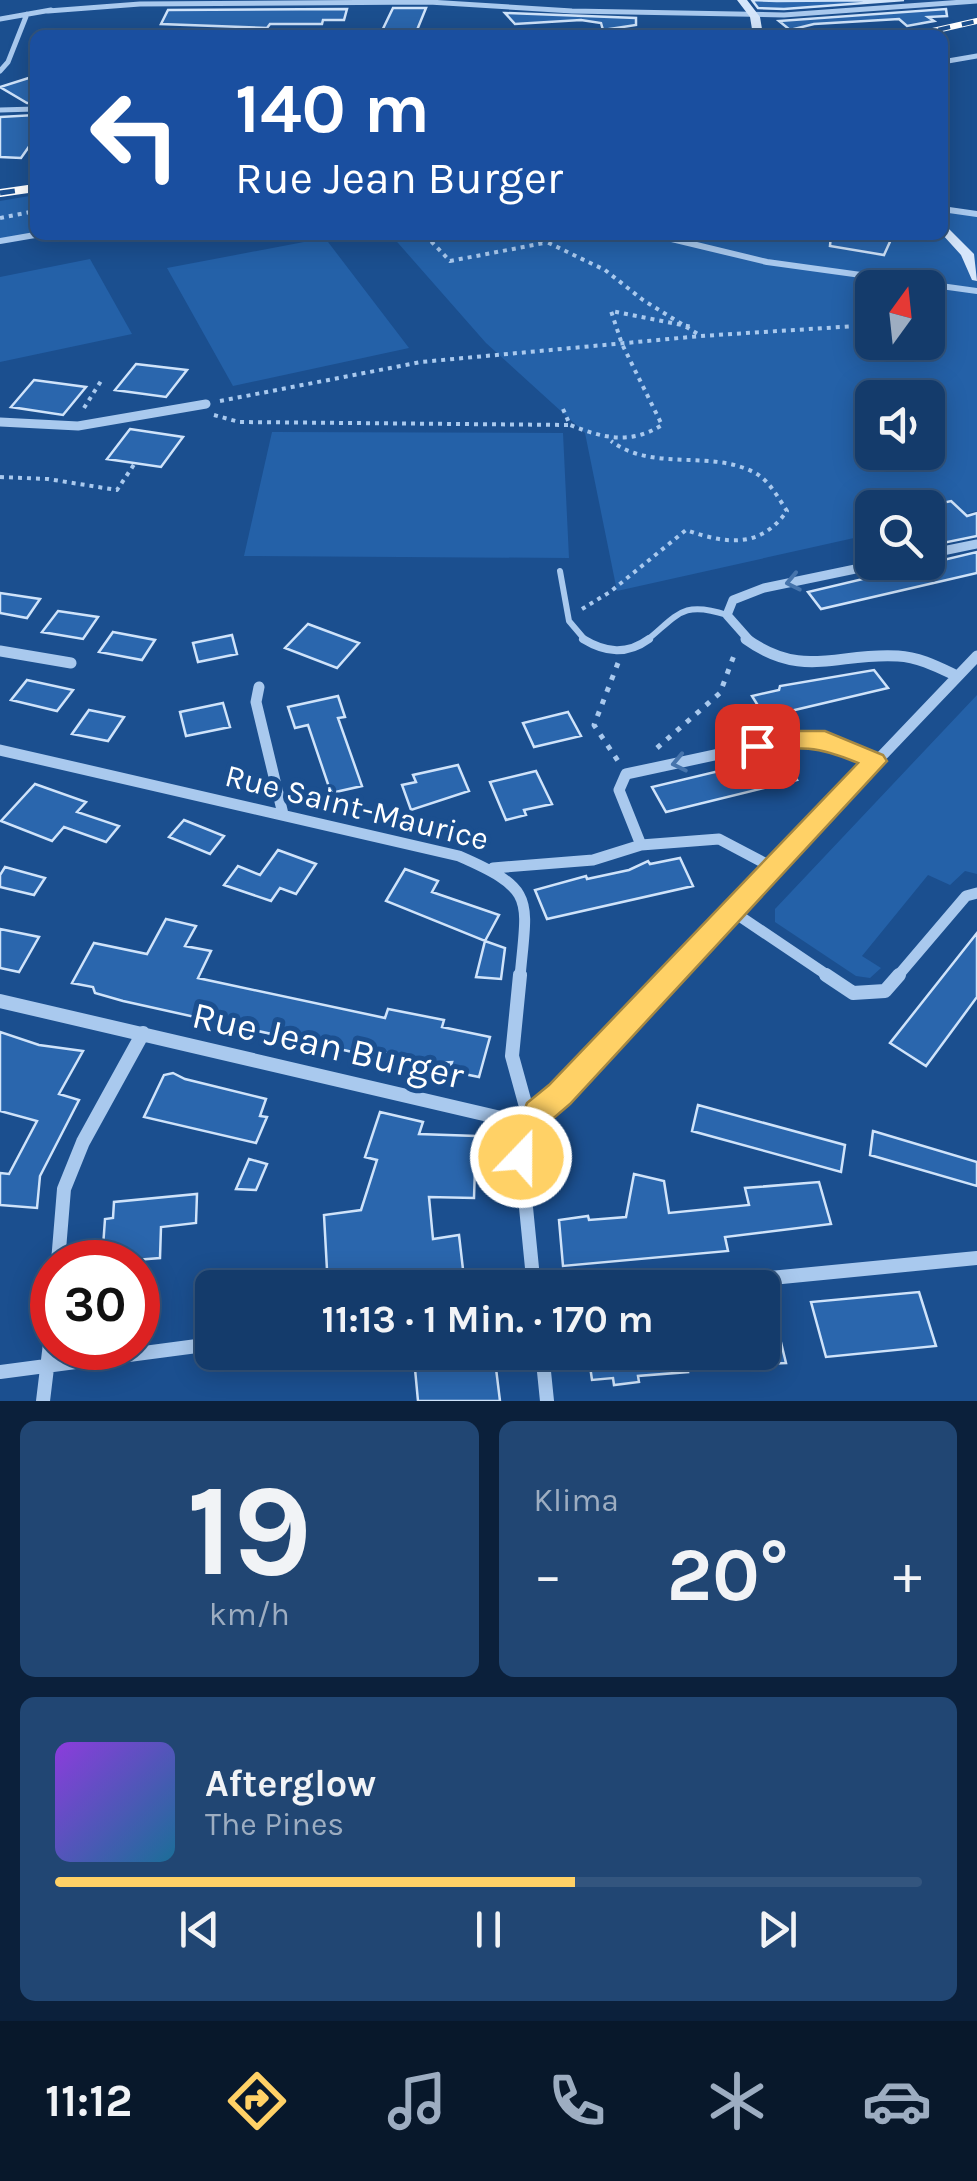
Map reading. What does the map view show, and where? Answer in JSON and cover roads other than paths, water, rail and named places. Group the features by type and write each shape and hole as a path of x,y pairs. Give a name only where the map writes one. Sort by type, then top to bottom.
{"main road":[{"path":"742,0 753,14 757,30"},
{"path":"948,233 966,254 977,277"}],"street":[{"path":"48,11 80,0"},
{"path":"0,19 127,4 442,2 572,11 753,14 977,0"},
{"path":"0,71 8,62 27,14"},
{"path":"948,61 977,56"},
{"path":"0,110 30,109"},
{"path":"948,210 977,214"},
{"path":"0,241 30,236"},
{"path":"676,240 767,262 977,292"},
{"path":"0,422 43,428 86,426 206,404"},
{"path":"945,551 977,544"},
{"path":"855,569 764,588 733,600 727,614 740,638 789,662 817,667 902,656 936,665 957,676"},
{"path":"0,651 70,663"},
{"path":"532,1270 521,1157 538,1113 560,1095 977,656"},
{"path":"259,687 256,702 283,814"},
{"path":"641,845 618,790 626,774 789,739 825,740 875,761"},
{"name":"Rue Saint-Maurice","path":"0,750 459,856 490,868 514,886 526,910 512,1056 532,1125"},
{"path":"490,868 593,860 641,845 719,839 774,868"},
{"path":"732,911 852,993 885,992 966,896 977,893"},
{"name":"Rue Jean Burger","path":"0,1001 532,1125"},
{"path":"60,1240 64,1189 84,1142 142,1032"},
{"path":"780,1277 977,1258"},
{"path":"160,1351 195,1346"},
{"path":"0,1372 30,1368"},
{"path":"42,1401 48,1370"},
{"path":"544,1370 548,1401"}],"lane":[{"path":"560,570 566,617 574,634 595,647 622,652 641,646 683,609 701,606 727,614"}],"railway":[{"path":"937,30 977,21"},
{"path":"0,193 30,189"}]}
